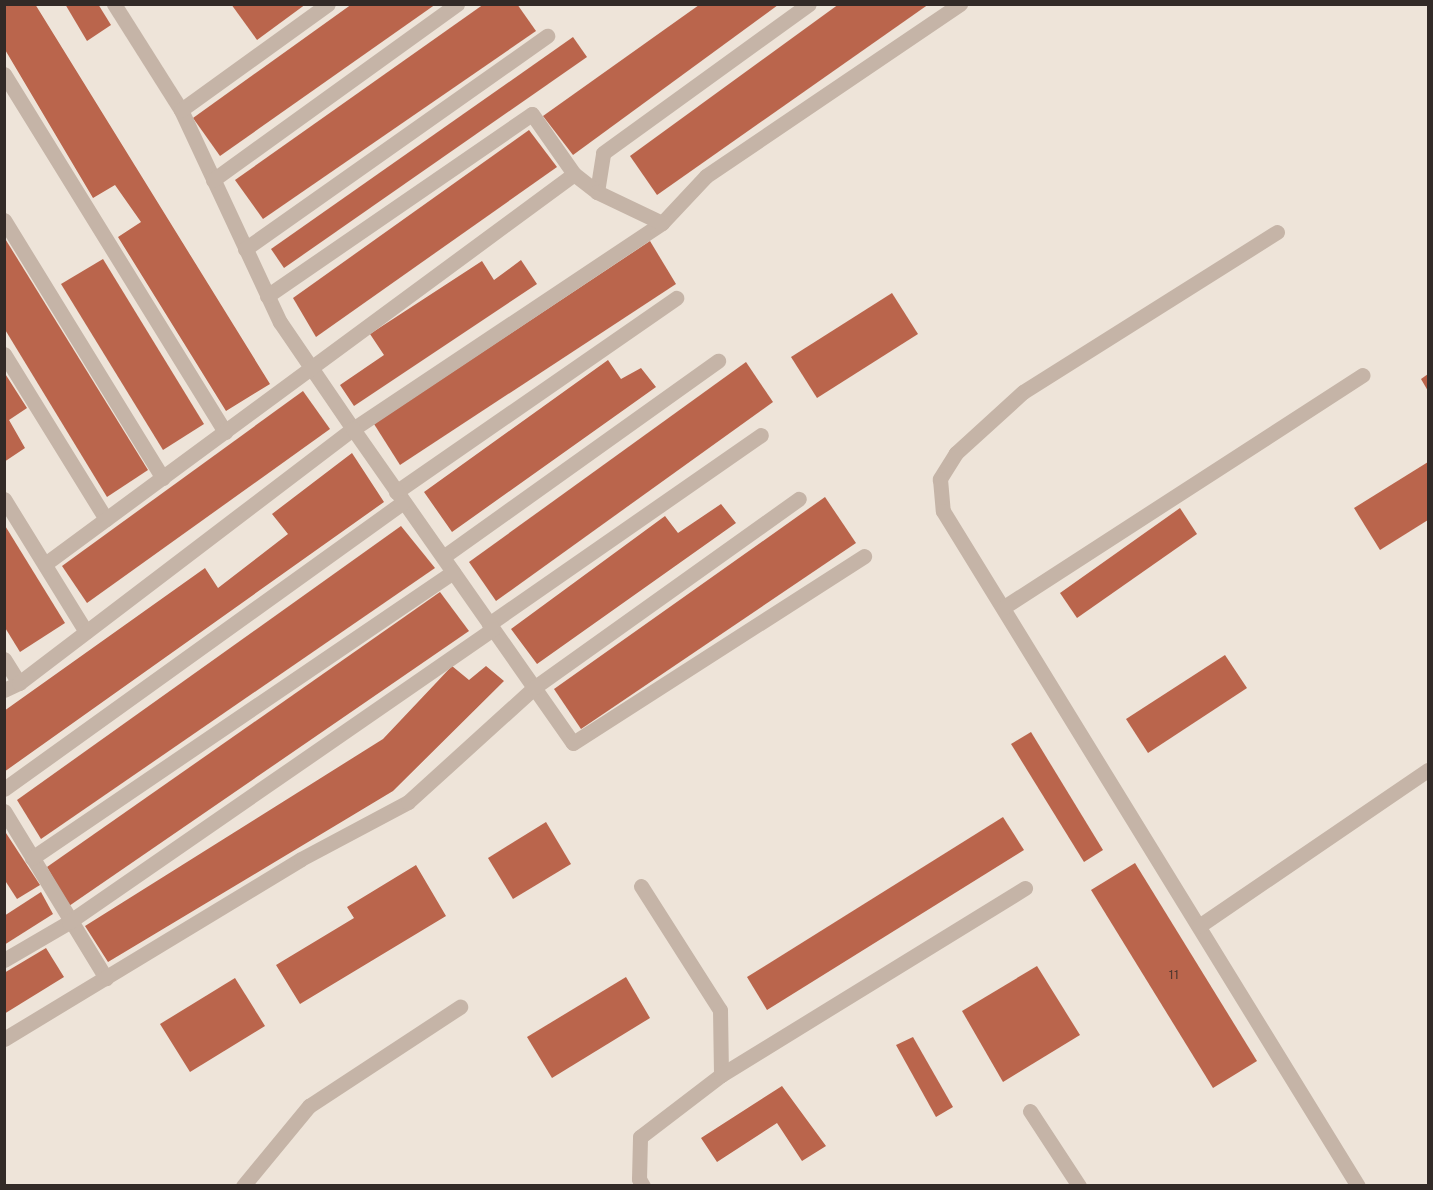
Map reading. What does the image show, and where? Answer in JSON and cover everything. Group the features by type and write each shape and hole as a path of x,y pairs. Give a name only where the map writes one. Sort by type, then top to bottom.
{"lane":[{"path":"114,4 181,110 267,296 312,369 573,742 864,555"},
{"path":"181,110 328,4"},
{"path":"213,180 458,4"},
{"path":"597,192 603,153 809,4"},
{"path":"4,690 19,683 353,429 662,224 706,176 960,4"},
{"path":"245,249 547,36"},
{"path":"4,74 225,432"},
{"path":"267,296 532,114 574,174 597,192 662,224"},
{"path":"45,564 574,174"},
{"path":"4,220 163,478"},
{"path":"1277,232 1023,392 956,453 940,479 944,511 1358,1185"},
{"path":"4,789 400,497 676,298"},
{"path":"4,354 106,519"},
{"path":"443,557 718,361"},
{"path":"1004,607 1362,375"},
{"path":"4,960 69,922 760,435"},
{"path":"4,499 86,632"},
{"path":"4,1039 301,859 408,802 535,687 800,499"},
{"path":"32,858 453,572"},
{"path":"4,659 19,683"},
{"path":"1199,926 1428,770"},
{"path":"4,811 69,922 106,978"},
{"path":"641,886 720,1010 721,1075"},
{"path":"643,1185 639,1179 640,1137 721,1075 1025,888"},
{"path":"243,1185 309,1106 460,1007"},
{"path":"1030,1111 1079,1185"}],"building":[{"path":"4,4 35,4 270,384 226,411 118,237 141,222 115,185 93,198 4,48"},
{"path":"65,4 98,4 111,25 87,41"},
{"path":"231,4 306,4 257,40"},
{"path":"352,4 436,4 220,156 193,118"},
{"path":"484,4 517,4 536,31 263,219 235,180"},
{"path":"839,4 929,4 657,195 630,156"},
{"path":"699,5 778,5 573,155 543,116"},
{"path":"573,37 587,57 284,268 271,249"},
{"path":"529,130 557,167 316,337 293,298"},
{"path":"4,237 148,470 107,497 4,328"},
{"path":"650,241 676,284 400,465 374,424"},
{"path":"103,259 204,424 163,450 61,284"},
{"path":"521,260 537,284 354,406 340,385 384,355 370,334 482,261 494,280"},
{"path":"892,293 918,334 817,398 791,357"},
{"path":"608,360 621,379 641,368 656,387 452,532 424,492"},
{"path":"746,362 773,402 496,601 469,562"},
{"path":"4,372 27,408 9,420 25,448 4,462"},
{"path":"1428,374 1428,391 1421,379"},
{"path":"303,391 330,429 87,603 62,566"},
{"path":"352,453 384,502 4,772 4,711 205,568 218,588 288,534 272,514"},
{"path":"1428,462 1428,520 1380,550 1354,508"},
{"path":"825,497 856,543 581,729 554,689"},
{"path":"721,504 736,523 537,664 511,629 665,516 678,533"},
{"path":"1180,508 1197,534 1077,618 1060,593"},
{"path":"4,524 65,623 20,652 4,626"},
{"path":"401,526 435,568 41,839 17,800"},
{"path":"440,592 469,631 69,906 47,867"},
{"path":"1225,655 1247,688 1148,753 1126,719"},
{"path":"452,666 469,680 486,666 504,681 393,791 108,962 85,926 383,739"},
{"path":"1031,732 1103,850 1084,862 1011,744"},
{"path":"1003,817 1024,850 767,1010 747,977"},
{"path":"546,822 571,864 513,899 488,858"},
{"path":"4,830 40,885 17,899 4,879"},
{"path":"1135,863 1257,1061 1213,1088 1091,890"},
{"path":"416,865 446,916 300,1004 276,965 354,918 347,907"},
{"path":"41,892 53,914 4,945 4,916"},
{"path":"46,948 64,977 4,1014 4,973"},
{"path":"1037,966 1080,1035 1003,1082 962,1011"},
{"path":"626,977 650,1018 552,1078 527,1037"},
{"path":"235,978 265,1026 190,1072 160,1024"},
{"path":"913,1037 953,1107 936,1117 896,1045"},
{"path":"782,1086 826,1146 802,1161 777,1123 717,1162 701,1138"}]}
